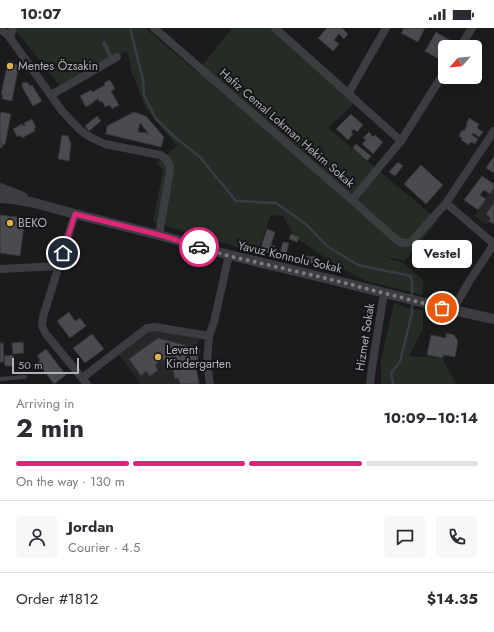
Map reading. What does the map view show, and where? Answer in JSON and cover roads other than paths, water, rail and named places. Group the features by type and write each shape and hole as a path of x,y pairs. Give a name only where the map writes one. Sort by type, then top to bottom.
{"street":[{"path":"10,38 13,28"},
{"name":"Hafiz Cemal Lokman Hekim Sokak","path":"154,28 398,241 405,244 412,241 446,203"},
{"path":"275,28 401,141"},
{"path":"348,94 386,28"},
{"path":"464,40 472,28"},
{"path":"0,29 10,38 69,120 80,130 90,137 111,146 158,154 166,158 170,164 170,168 160,235"},
{"path":"51,95 114,58"},
{"path":"352,200 401,141 438,82"},
{"path":"453,310 470,280 494,244 446,203 494,131"},
{"name":"Yavuz Konnolu Sokak","path":"0,188 35,203"},
{"name":"Yavuz Konnolu Sokak","path":"0,198 35,203 160,235 229,256 494,319"},
{"path":"75,214 58,266 43,317 42,326 46,334 84,381 147,328 155,327 209,336"},
{"path":"210,384 207,363 209,336 214,322 229,256"},
{"path":"0,269 58,266"},
{"name":"Hizmet Sokak","path":"370,384 384,293"}],"lane":[{"path":"104,43 114,58"},
{"path":"0,379 25,377"}],"waterway":[{"path":"130,28 143,80 144,95 156,119 176,138 200,157 236,201 276,203 306,224 327,246 358,265 411,276 412,297"},
{"path":"393,384 391,373 400,362 412,313 412,302"}],"place":[{"name":"Mentes Özsakin","path":"10,66"},
{"name":"BEKO","path":"10,223"},
{"name":"Vestel","path":"442,308"},
{"name":"Levent Kindergarten","path":"158,357"}]}
